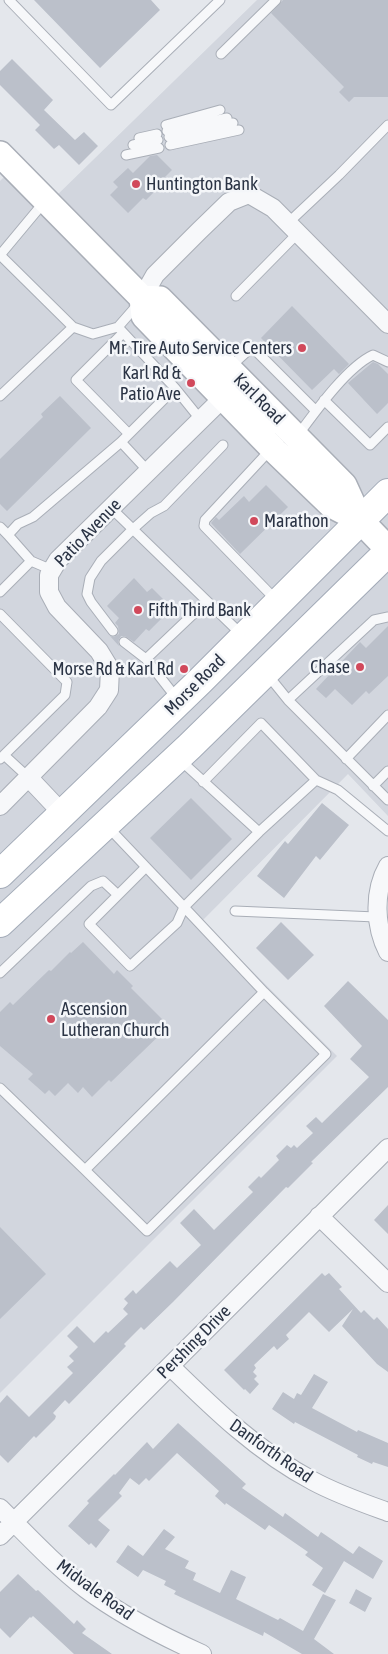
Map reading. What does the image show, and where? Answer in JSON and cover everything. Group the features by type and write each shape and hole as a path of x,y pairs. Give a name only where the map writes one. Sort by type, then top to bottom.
{"main road":[{"name":"Karl Road","path":"0,154 142,298 144,316 272,448 331,505 360,520"},
{"name":"Karl Road","path":"142,298 160,299 344,485 360,520 388,550"},
{"name":"Morse Road","path":"0,874 179,701 388,493"},
{"path":"0,923 177,758 388,550"},
{"path":"0,902 62,833 67,825 63,814"}],"street":[{"path":"142,298 154,275 228,202 249,194 273,208 388,324"},
{"name":"Patio Avenue","path":"0,806 98,708 109,690 110,669 99,651 57,607 49,592 52,570 58,560 224,397"},
{"path":"29,778 63,814"},
{"path":"388,866 379,893 376,917 383,944 388,952"},
{"name":"Pershing Drive","path":"0,1536 388,1148"},
{"path":"319,1216 388,1283"},
{"name":"Danforth Road","path":"170,1366 218,1413 279,1460 314,1481 353,1499 388,1512"},
{"name":"Midvale Road","path":"0,1508 38,1547 86,1589 155,1632 202,1654"}],"lane":[{"path":"9,0 111,104 220,0"},
{"path":"221,54 276,0"},
{"path":"168,135 220,110"},
{"path":"168,135 233,124 168,135"},
{"path":"236,296 340,175 388,125"},
{"path":"157,137 138,138 157,137"},
{"path":"126,155 157,137"},
{"path":"45,201 0,255 73,328 94,334 120,330"},
{"path":"129,434 76,380 120,330 142,298"},
{"path":"0,396 73,328"},
{"path":"120,330 175,388 200,419"},
{"path":"228,368 252,346 316,411"},
{"path":"297,437 324,400 364,359 373,355 388,362"},
{"path":"8,536 18,524 32,516 121,442 175,388"},
{"path":"324,400 370,445 388,427"},
{"path":"121,442 148,471"},
{"path":"113,631 87,594 90,578 101,560 151,513 164,506 223,445"},
{"path":"272,448 205,520 204,526 278,602"},
{"path":"111,508 244,637"},
{"path":"0,527 31,561 52,570"},
{"path":"0,592 31,561"},
{"path":"146,659 207,601"},
{"path":"0,614 67,682 65,695 2,757 29,778"},
{"path":"288,700 374,620 388,617"},
{"path":"124,642 146,659 179,701"},
{"path":"265,672 288,700 388,800"},
{"path":"346,759 388,715"},
{"path":"203,782 261,723 316,780 338,790 388,831"},
{"path":"177,758 259,832"},
{"path":"373,786 388,771"},
{"path":"146,867 89,924 130,966 177,923 184,907 259,832 316,780"},
{"path":"0,1088 147,1231 326,1054 264,992 106,825"},
{"path":"0,972 91,886 103,881 118,894"},
{"path":"235,910 376,917"},
{"path":"85,1170 264,992"}],"shaded area":[{"path":"257,0 388,0 388,816 348,774 202,921 337,1056 0,1393 0,181 16,165 51,201"}],"building":[{"path":"34,0 151,0 160,10 100,68"},
{"path":"283,0 388,0 388,97 354,97 349,102 339,92 344,87 271,13"},
{"path":"12,59 53,100 44,110 75,140 84,132 98,146 79,165 59,145 54,149 35,130 40,125 0,85 0,71"},
{"name":"Huntington Bank","path":"157,155 172,170 156,186 158,188 146,200 143,198 128,213 110,195 118,187 113,182 128,168 133,173 150,156"},
{"name":"Mr. Tire Auto Service Centers","path":"292,306 349,364 339,374 334,369 312,390 261,338"},
{"path":"373,362 378,364 388,374 388,403 377,414 348,383"},
{"path":"60,396 91,428 7,511 0,504 0,459 43,417 41,414"},
{"path":"266,485 288,507 240,554 211,523 216,517 219,520 244,496 249,502"},
{"name":"Fifth Third Bank","path":"134,578 147,592 152,588 170,606 162,614 164,616 149,631 146,629 134,642 125,636 121,636 118,641 119,646 110,636 114,637 119,634 118,626 115,623 119,618 107,606"},
{"name":"Chase","path":"388,626 388,676 369,694 366,691 352,705 335,689 326,698 316,689 360,642 366,648"},
{"path":"191,798 232,839 191,880 150,838"},
{"path":"322,803 349,825 320,860 316,856 284,898 257,876 285,841 288,844"},
{"path":"281,922 314,955 288,980 256,948"},
{"name":"Ascension Lutheran Church","path":"83,942 114,974 117,970 133,986 131,988 169,1026 111,1082 109,1080 92,1097 83,1087 78,1093 68,1083 55,1096 49,1090 45,1094 28,1079 33,1074 0,1046 0,1012 10,1002 13,1005 49,970 51,971"},
{"path":"348,981 388,1020 388,1087 173,1302 144,1330 141,1327 124,1344 126,1346 69,1404 65,1400 53,1413 56,1416 55,1419 36,1438 34,1436 8,1463 0,1455 0,1403 7,1395 29,1417 73,1373 67,1367 74,1361 69,1356 78,1347 67,1336 77,1326 94,1343 128,1314 123,1309 128,1303 124,1299 133,1290 136,1294 170,1261 177,1268 201,1245 180,1223 194,1209 214,1230 253,1192 248,1187 259,1176 261,1178 279,1160 276,1156 287,1145 291,1148 294,1145 297,1148 313,1133 306,1126 316,1117 322,1123 369,1077 350,1059 362,1046 324,1006"},
{"path":"388,1205 388,1234 374,1220"},
{"path":"0,1227 46,1274 0,1319"},
{"path":"322,1273 325,1276 329,1273 342,1287 339,1289 361,1313 364,1310 374,1320 377,1317 388,1329 388,1372 377,1364 342,1326 353,1309 329,1332 309,1312 286,1335 289,1339 277,1350 274,1346 254,1365 256,1368 253,1372 257,1376 254,1379 259,1384 250,1394 224,1370"},
{"path":"314,1374 328,1382 312,1408 357,1432 358,1430 388,1443 388,1467 373,1462 372,1464 357,1457 358,1455 295,1422 294,1424 272,1409 283,1392 294,1399 297,1393 301,1395"},
{"path":"178,1423 246,1484 242,1488 283,1517 285,1513 318,1537 321,1532 353,1554 359,1546 383,1561 373,1579 344,1561 325,1593 312,1585 323,1568 305,1555 308,1552 269,1525 265,1530 226,1503 225,1505 215,1496 219,1491 177,1453 149,1481 146,1478 139,1485 130,1478 119,1493 122,1496 98,1520 110,1530 96,1548 91,1543 89,1545 68,1526 89,1503 87,1501 147,1442 153,1449"},
{"path":"164,1529 175,1537 165,1549 189,1561 185,1568 196,1573 193,1580 220,1593 231,1570 246,1577 236,1599 278,1620 280,1618 303,1631 323,1594 336,1600 314,1639 334,1654 302,1654 264,1632 263,1636 174,1594 176,1591 164,1585 166,1581 143,1570 138,1577 116,1562 128,1545 143,1556"},
{"path":"18,1574 74,1624 77,1620 86,1629 82,1633 112,1654 74,1654 33,1616 10,1638 0,1628 0,1592"},
{"path":"356,1589 372,1598 365,1612 349,1603"}],"place":[{"name":"Huntington Bank","path":"136,184"},
{"name":"Mr. Tire Auto Service Centers","path":"302,348"},
{"name":"Karl Rd & Patio Ave","path":"191,383"},
{"name":"Marathon","path":"254,521"},
{"name":"Fifth Third Bank","path":"138,610"},
{"name":"Chase","path":"360,667"},
{"name":"Morse Rd & Karl Rd","path":"184,669"},
{"name":"Ascension Lutheran Church","path":"51,1019"}]}
